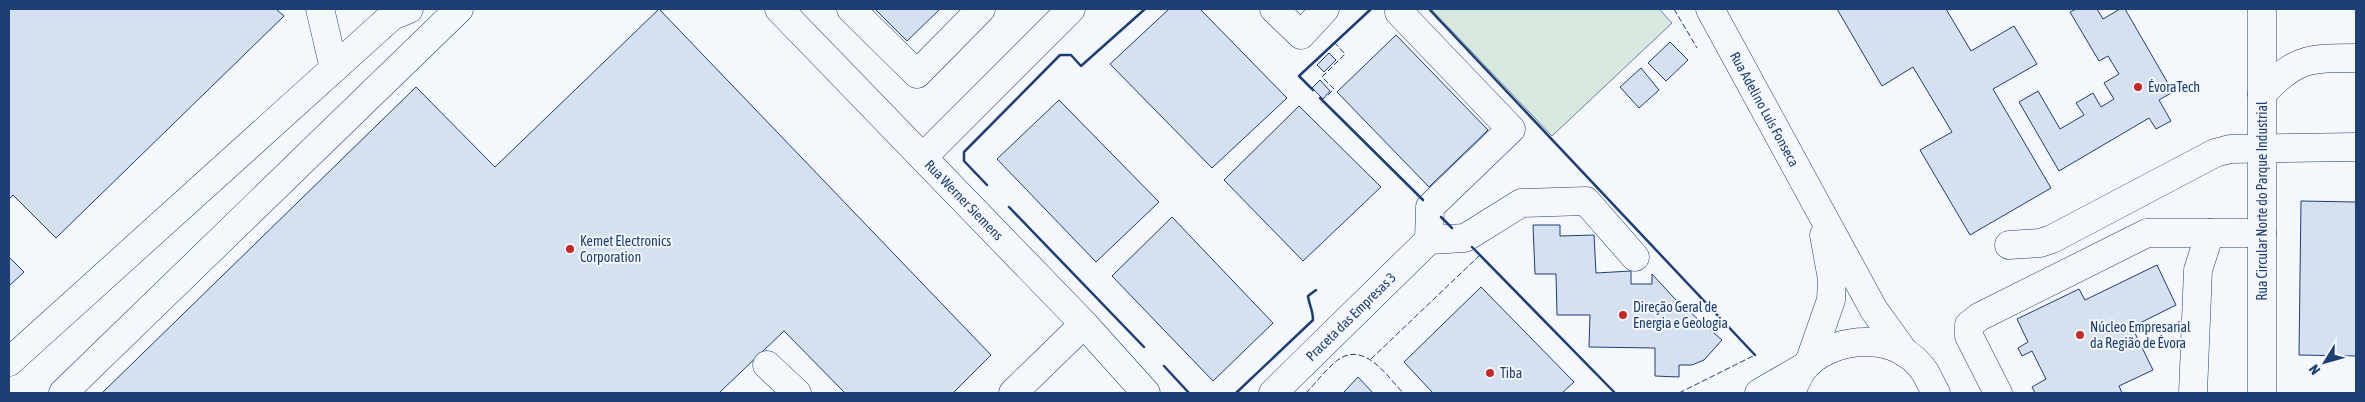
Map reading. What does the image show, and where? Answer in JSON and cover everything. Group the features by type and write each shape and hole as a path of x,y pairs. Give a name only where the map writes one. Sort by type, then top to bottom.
{"street":[{"path":"320,9 334,68"},
{"path":"9,362 392,16 409,9"},
{"path":"63,393 459,9"},
{"name":"Rua Werner Siemens","path":"780,9 924,156 1084,324 1146,393"},
{"path":"851,9 917,74 980,9"},
{"path":"924,156 1071,9"},
{"path":"1274,9 1302,35 1325,9"},
{"name":"Rua Adelino Luís Fonseca","path":"1710,9 1874,310 1905,353"},
{"name":"Rua Circular Norte do Parque Industrial","path":"2262,9 2262,393"},
{"path":"1399,12 1511,129 1430,207 1429,240 1465,238 1521,202 1586,201 1635,257"},
{"path":"2262,94 2278,77 2296,64 2319,58 2356,58"},
{"path":"2008,245 2040,243 2052,239 2215,153 2230,149 2356,147"},
{"name":"Rua Adelino Luís Fonseca","path":"1808,364 1831,300 1832,286 1819,209"},
{"path":"1998,393 1969,336 1969,325 1978,317 2147,233 2262,233"},
{"path":"2193,393 2198,270 2210,233"},
{"name":"Praceta das Empresas 3","path":"1273,393 1429,240"},
{"path":"1013,393 1084,324"},
{"path":"1760,393 1808,364 1830,348 1851,342 1878,342 1905,353 1924,371 1936,393"},
{"path":"1790,393 1800,374 1808,364"},
{"path":"767,365 797,393"}],"shaded area":[{"path":"1431,9 1659,9 1672,23 1552,136"}],"building":[{"path":"9,9 276,9 284,16 56,238 13,195 9,199"},
{"name":"Kemet Electronics Corporation","path":"659,9 991,355 953,393 845,393 784,331 719,393 102,393 416,87 495,167"},
{"path":"875,9 940,9 907,41"},
{"path":"1169,9 1200,9 1287,98 1212,168 1110,64"},
{"path":"1837,9 1946,9 1971,51 2014,26 2037,64 1993,89 2051,188 1970,235 1920,150 1952,132 1913,67 1882,86"},
{"name":"ÉvoraTech","path":"2076,9 2097,9 2103,19 2120,9 2125,9 2173,92 2159,100 2171,121 2156,129 2149,118 2059,171 2019,102 2038,91 2060,129 2084,115 2076,103 2093,93 2101,107 2114,99 2104,83 2119,74 2108,56 2099,61 2070,12"},
{"path":"1396,35 1488,130 1429,187 1337,92"},
{"path":"1670,42 1688,60 1666,81 1648,63"},
{"path":"1329,53 1336,60 1324,72 1317,65"},
{"path":"1641,68 1659,90 1639,108 1620,87"},
{"path":"1320,80 1330,91 1323,99 1312,88"},
{"path":"1059,100 1159,202 1096,262 997,159"},
{"path":"1299,106 1381,187 1303,261 1224,180"},
{"path":"2301,201 2356,202 2356,356 2299,355"},
{"path":"1172,217 1273,323 1213,381 1112,276"},
{"path":"1533,225 1560,225 1560,236 1594,235 1596,273 1631,271 1631,284 1652,284 1652,274 1675,299 1722,340 1704,360 1692,365 1679,365 1679,377 1655,376 1655,348 1589,347 1590,315 1557,315 1556,274 1535,274"},
{"path":"9,257 24,272 9,286"},
{"name":"Núcleo Empresarial da Região de Évora","path":"2157,265 2176,305 2132,327 2153,370 2119,386 2122,393 2035,393 2032,387 2046,379 2032,351 2022,356 2018,348 2028,342 2017,319 2079,289 2085,300"},
{"path":"1481,287 1574,382 1562,393 1433,393 1404,362"},
{"path":"1358,377 1373,393 1343,393"}],"fence":[{"path":"1674,9 1697,48"},
{"path":"1328,95 1334,89 1322,77 1345,54 1335,43"},
{"path":"1371,359 1480,255"},
{"path":"1306,393 1332,365 1341,358 1350,355 1359,355 1376,364 1403,393"},
{"path":"1679,393 1755,355"}],"wall":[{"path":"987,185 964,161 964,152 1060,55 1071,55 1081,66 1145,9"},
{"path":"1313,90 1299,76 1371,9"},
{"path":"1429,9 1755,355"},
{"path":"1320,98 1423,200"},
{"path":"1009,207 1144,347"},
{"path":"1441,217 1452,228"},
{"path":"1472,247 1615,393"},
{"path":"1236,393 1313,320 1308,296 1316,290"},
{"path":"1164,366 1189,393"}],"place":[{"name":"ÉvoraTech","path":"2138,87"},
{"name":"Kemet Electronics Corporation","path":"570,249"},
{"name":"Direção Geral de Energia e Geologia","path":"1623,315"},
{"name":"Núcleo Empresarial da Região de Évora","path":"2080,335"},
{"name":"Tiba","path":"1490,373"}]}
